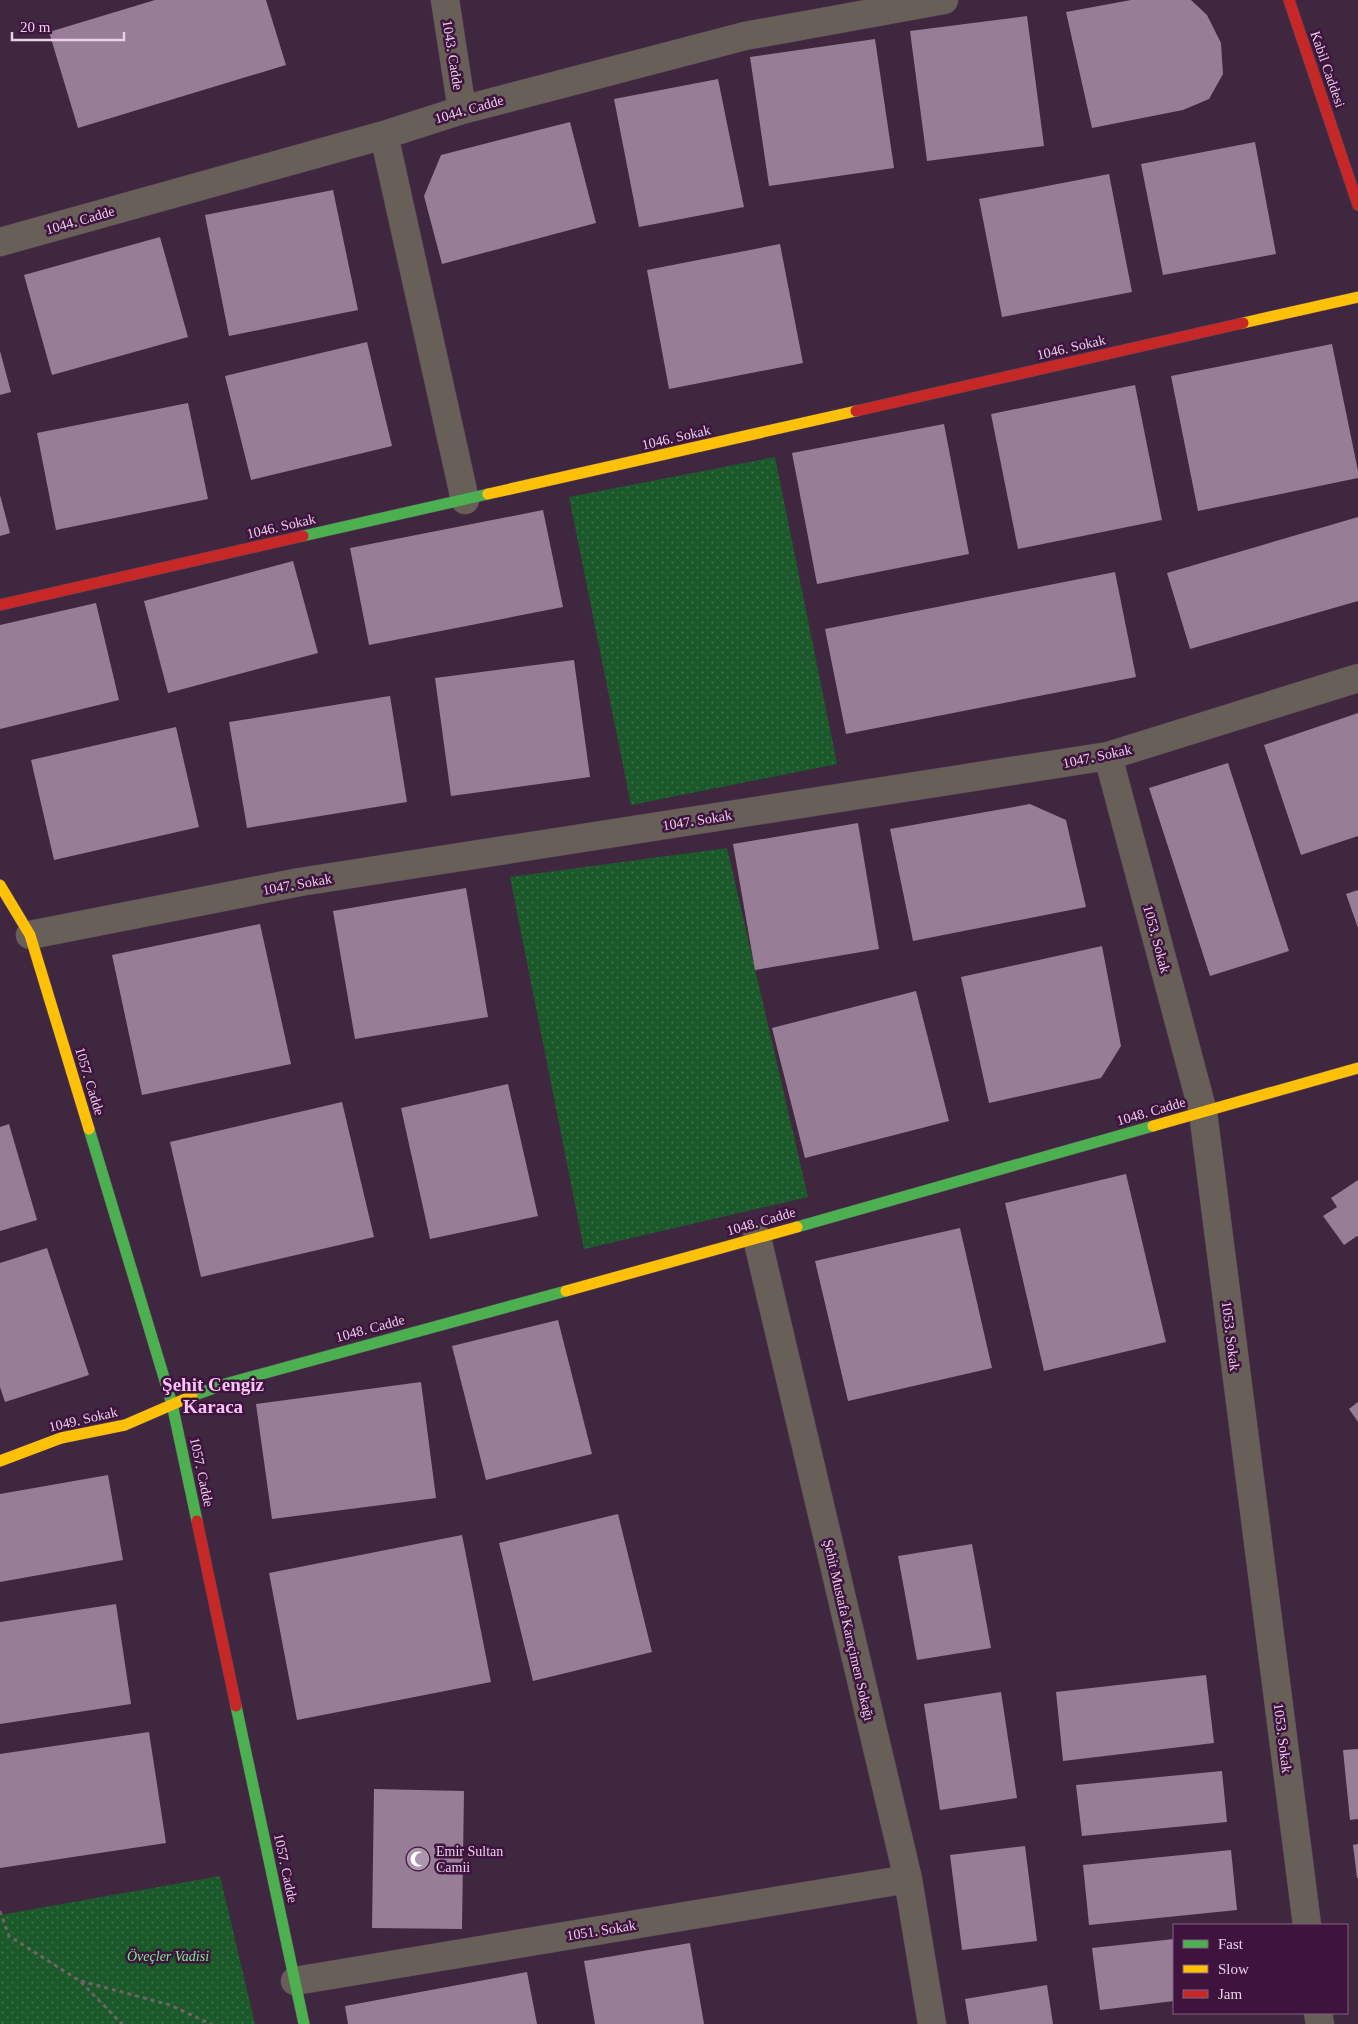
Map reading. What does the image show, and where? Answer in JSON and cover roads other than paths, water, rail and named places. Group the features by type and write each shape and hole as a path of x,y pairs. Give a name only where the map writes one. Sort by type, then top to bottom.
{"street":[{"name":"1043. Cadde","path":"445,0 462,110"},
{"name":"1044. Cadde","path":"0,242 384,135 462,110 745,36 944,0"},
{"name":"Kabil Caddesi","path":"1289,0 1358,205"},
{"path":"384,135 465,500"},
{"name":"1046. Sokak","path":"0,605 1358,297"},
{"name":"1047. Sokak","path":"30,935 300,882 1108,756 1358,678"},
{"name":"1053. Sokak","path":"1108,756 1202,1112 1307,1924"},
{"name":"1057. Cadde","path":"0,885 30,935 172,1404 304,2024"},
{"name":"1048. Cadde","path":"172,1404 225,1384 757,1238 1358,1068"},
{"name":"Şehit Mustafa Karaçimen Sokağı","path":"757,1238 908,1879 932,2024"},
{"name":"1049. Sokak","path":"0,1461 62,1438 125,1425 172,1404"},
{"name":"1051. Sokak","path":"295,1981 908,1879"}],"place":[{"name":"Emir Sultan Camii","path":"418,1859"}],"district":[{"name":"Şehit Cengiz Karaca","path":"213,1395"}],"park label":[{"name":"Öveçler Vadisi","path":"168,1956"}]}
